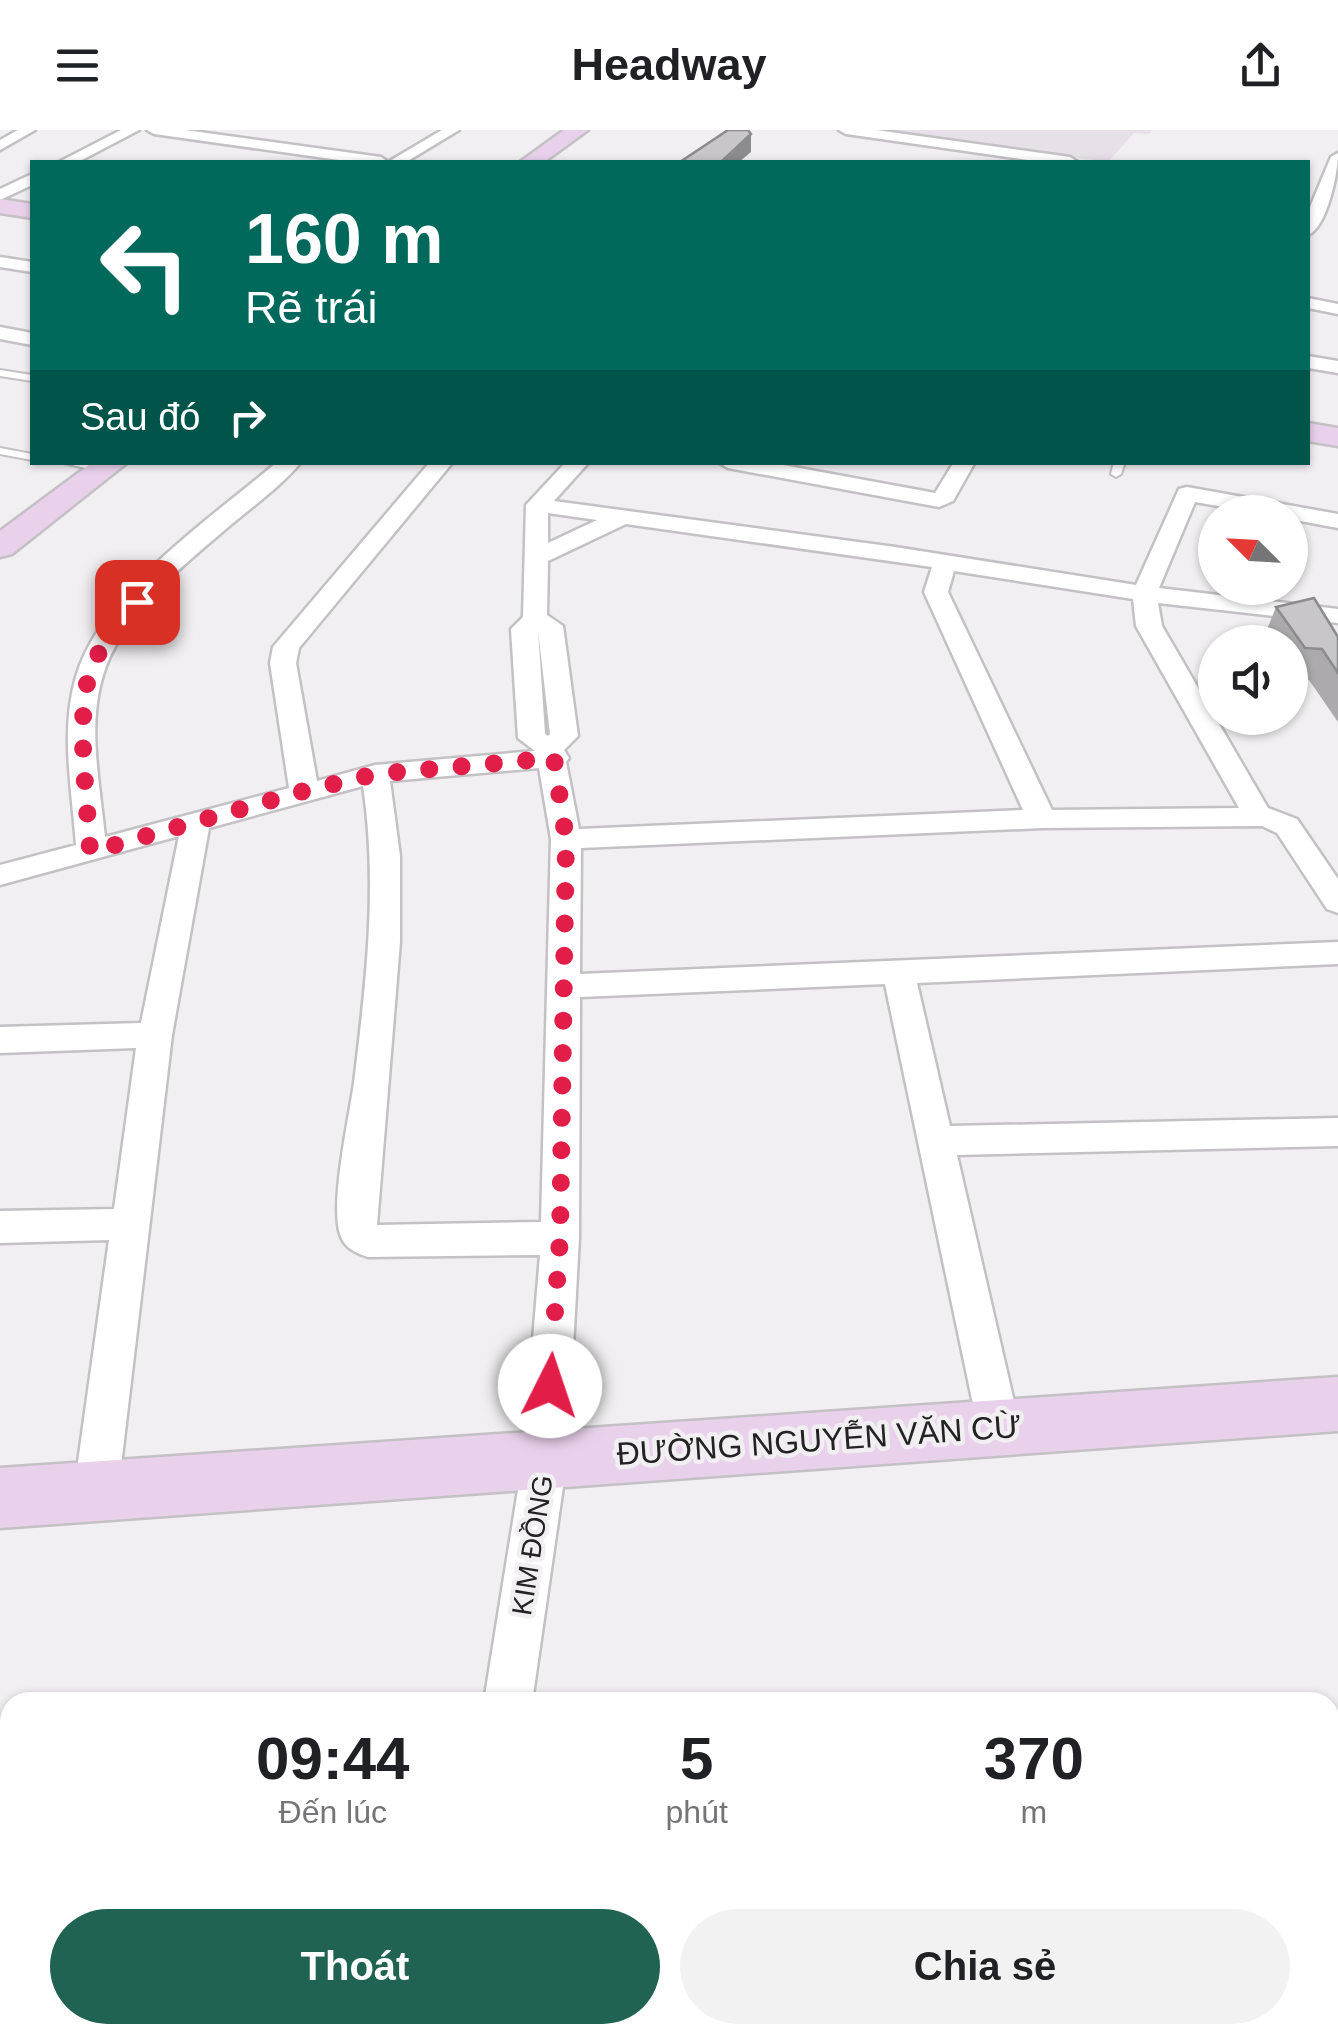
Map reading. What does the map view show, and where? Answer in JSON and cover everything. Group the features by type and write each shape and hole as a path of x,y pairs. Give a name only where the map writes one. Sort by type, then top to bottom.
{"main road":[{"path":"533,160 578,130"},
{"path":"0,206 30,211"},
{"path":"1310,432 1338,438"},
{"path":"0,547 84,465"},
{"name":"ĐƯỜNG NGUYỄN VĂN CỪ","path":"0,1498 1338,1404"}],"street":[{"path":"0,146 28,130"},
{"path":"71,160 132,130"},
{"path":"154,130 356,160"},
{"path":"218,139 239,130"},
{"path":"400,160 452,130"},
{"path":"846,130 1056,160"},
{"path":"972,148 992,130"},
{"path":"318,157 336,137"},
{"path":"1310,225 1338,157"},
{"path":"0,195 30,180"},
{"path":"0,262 30,267"},
{"path":"1310,303 1338,309"},
{"path":"0,333 30,338"},
{"path":"1310,362 1338,367"},
{"path":"90,852 84,732 89,676 110,631 164,573 288,465"},
{"path":"304,791 283,663 286,647 440,465"},
{"path":"537,505 575,465"},
{"path":"744,465 936,500 945,496 964,465"},
{"path":"1258,816 1149,626 1144,594 1182,498 1196,486 1338,521"},
{"path":"537,505 1144,594 1338,616"},
{"name":"KIM ĐỒNG","path":"509,1692 544,1459 560,1238 566,839 552,753 564,736 550,626 536,619 537,505"},
{"path":"537,557 622,517"},
{"path":"946,562 936,592 1042,819"},
{"path":"536,619 524,630 532,738 552,753"},
{"path":"528,693 559,691"},
{"path":"0,874 376,774 552,753"},
{"path":"376,774 385,820 385,876 376,1036 358,1232 368,1241 386,1242 560,1238"},
{"path":"566,839 1042,819 1258,816 1288,826 1338,902"},
{"path":"96,1490 155,1034 194,844 194,823"},
{"path":"564,986 1338,953"},
{"path":"899,974 999,1428"},
{"path":"0,1040 155,1034"},
{"path":"936,1141 1338,1132"},
{"path":"0,1228 132,1224"}],"lane":[{"path":"0,374 30,378"},
{"path":"0,451 30,457"}],"shaded area":[{"path":"886,130 1152,130 1149,134 1134,133 1110,160"}],"building":[{"path":"728,130 748,130 751,134 723,160 683,160"},
{"path":"1314,598 1338,637 1338,673 1322,649 1308,648 1308,625 1289,625 1276,607 1308,605 1308,599"}],"route":[{"path":"137,602 110,631 89,676 84,732 90,852 376,774 554,758 566,839 560,1238 550,1386"}]}
